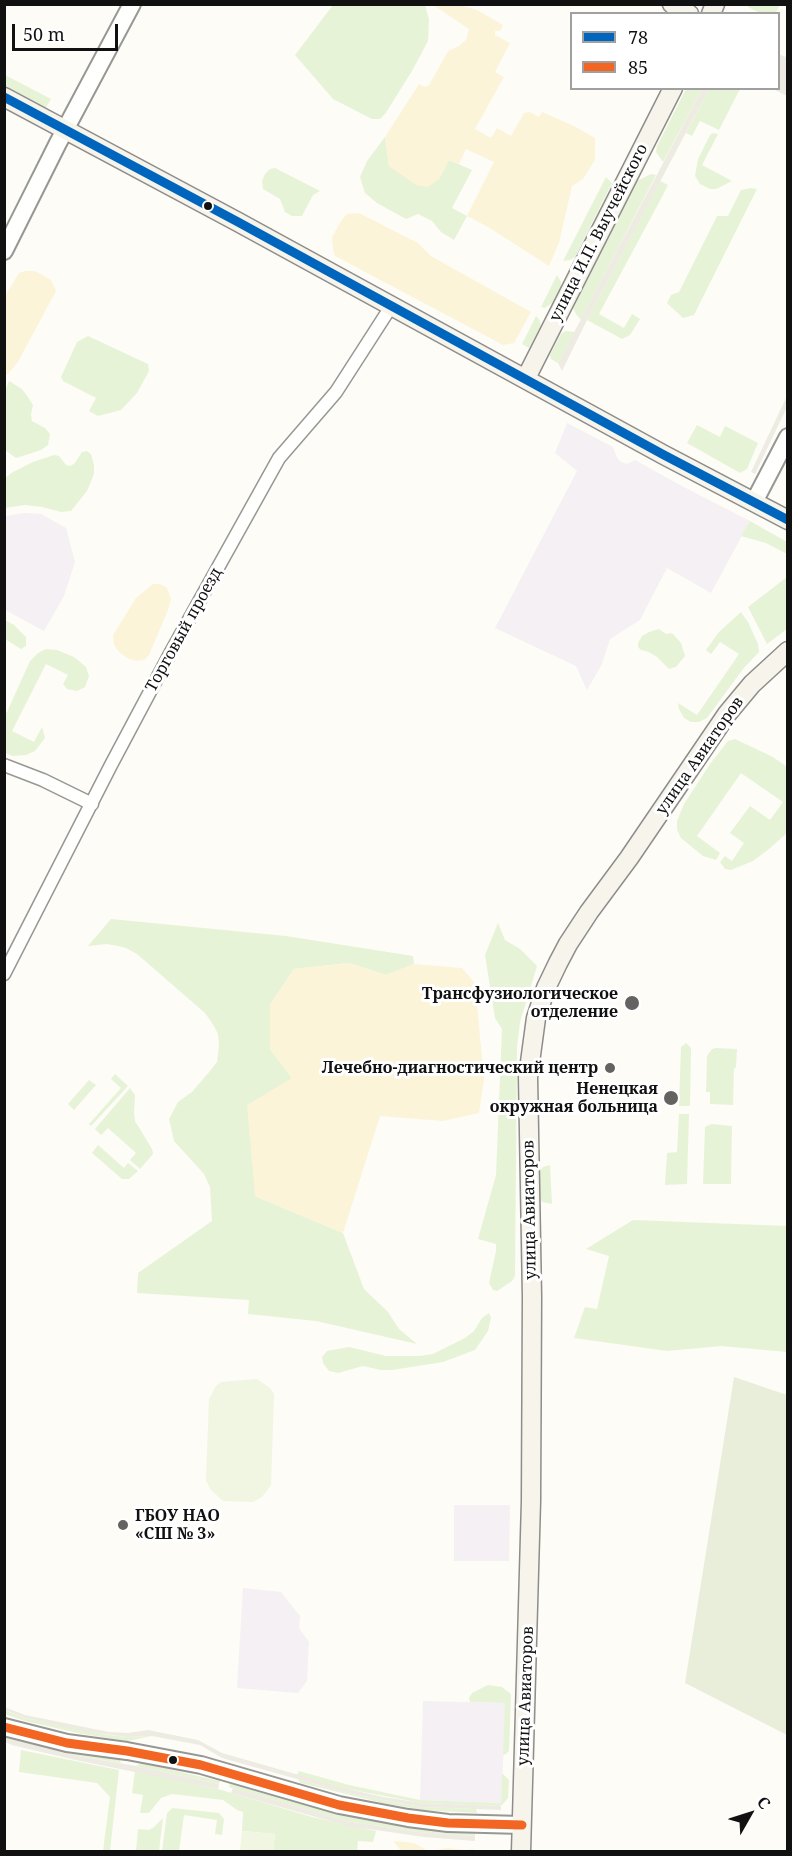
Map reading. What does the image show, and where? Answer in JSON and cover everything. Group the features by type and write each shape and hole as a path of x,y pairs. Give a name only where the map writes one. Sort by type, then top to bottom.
{"main road":[{"path":"672,4 686,12"},
{"name":"улица И.П. Выучейского","path":"526,378 672,90"},
{"path":"4,97 788,520"},
{"name":"улица Авиаторов","path":"521,1851 531,1490 532,1297 528,1077 536,1018 546,988 558,963 589,912 727,714 752,684 788,651"}],"street":[{"path":"5,249 132,4"},
{"name":"Торговый проезд","path":"4,974 186,624 279,459 336,392 392,305"},
{"path":"754,502 788,437"},
{"path":"4,765 43,780 92,804"},
{"path":"4,1727 67,1743 127,1751 201,1765 339,1805 448,1823 522,1826"}],"shaded area":[{"path":"787,53 787,96 775,90 780,90 780,54 785,57"},
{"path":"701,90 708,90 562,371 558,363"},
{"path":"787,396 787,407 755,474 751,472"},
{"path":"567,423 613,447 621,462 627,464 635,460 750,521 711,593 667,568 640,620 610,639 602,664 587,690 576,666 495,628 577,471 555,453"},
{"path":"24,513 41,514 66,528 75,562 64,596 44,631 5,610 5,516"},
{"path":"454,1505 510,1505 509,1561 454,1561"},
{"path":"243,1588 281,1592 300,1616 299,1628 309,1642 307,1681 298,1693 237,1688"},
{"path":"423,1701 506,1703 501,1803 420,1800"},
{"path":"4,1707 25,1715 109,1732 128,1733 148,1730 198,1740 222,1753 383,1797 422,1803 501,1806 501,1810 421,1807 347,1793 222,1758 200,1745 152,1736 127,1737 83,1731 25,1718 5,1710"},
{"path":"5,1737 72,1755 219,1784 218,1789 12,1745 5,1742"},
{"path":"233,1788 346,1821 418,1832 475,1836 475,1841 424,1837 348,1826 231,1793"}],"green space":[{"path":"333,5 425,5 429,19 428,41 412,71 380,119 372,119 333,99 295,55"},
{"path":"747,5 780,5 776,12 758,12"},
{"path":"5,75 51,99 45,109 6,88"},
{"path":"685,90 701,90 663,162 656,152"},
{"path":"708,90 739,90 719,130 700,121 692,136 686,133"},
{"path":"713,133 718,134 702,165 732,181 716,189 710,189 700,184 695,176 698,159"},
{"path":"385,137 389,166 439,179 449,160 472,170 452,208 467,216 454,240 441,232 432,221 418,214 406,219 377,203 365,193 360,177 367,161"},
{"path":"275,168 320,191 313,195 302,216 292,216 285,212 280,199 263,189 262,181 265,174"},
{"path":"651,174 656,175 581,320 572,306 637,181"},
{"path":"606,177 612,183 575,257 563,261"},
{"path":"660,181 668,185 599,314 624,328 632,314 640,319 630,335 622,339 587,320"},
{"path":"757,189 694,315 683,318 667,303 671,295 679,292 717,216 728,216 741,190"},
{"path":"557,275 561,287 552,303 545,308 541,307"},
{"path":"536,316 541,325 529,348 522,344"},
{"path":"565,331 575,332 558,363 551,359 550,355 561,334"},
{"path":"88,336 148,364 149,371 137,393 121,410 98,416 89,411 96,398 63,381 61,377 77,342"},
{"path":"9,381 22,389 33,405 32,421 45,428 50,434 48,445 41,450 16,458 5,450 5,391"},
{"path":"697,425 720,437 725,426 758,443 747,469 740,473 687,443"},
{"path":"87,451 91,454 94,474 87,491 71,511 61,512 25,505 5,508 5,478 13,472 54,455 59,456 66,465 70,466 82,452"},
{"path":"750,521 787,542 787,554 766,543 741,536"},
{"path":"787,577 787,629 767,644 748,607"},
{"path":"741,612 758,644 759,652 743,669 707,718 699,722 691,722 684,718 678,703 697,715 739,654 720,642 711,654 706,650 719,632"},
{"path":"5,620 26,637 26,646 21,649 5,639"},
{"path":"659,629 666,634 672,633 681,643 685,656 676,667 669,669 657,657 638,647 642,636"},
{"path":"46,649 57,650 74,657 86,667 89,676 85,687 77,691 67,689 63,684 68,675 46,664 12,731 34,742 42,727 45,738 35,751 26,755 13,756 5,753 5,714 30,661"},
{"path":"735,739 773,757 787,767 788,832 753,861 731,870 725,869 720,862 725,856 732,861 744,843 730,833 750,806 770,820 783,802 741,773 697,836 720,853 716,860 703,856 681,838 677,830 677,821 684,804 710,764 728,741"},
{"path":"111,919 286,936 413,956 414,964 386,975 349,963 294,969 270,1005 270,1049 292,1078 255,1196 343,1233 364,1289 388,1312 399,1329 417,1344 316,1321 248,1314 249,1300 137,1293 138,1273 212,1221 210,1187 204,1174 174,1141 169,1119 178,1102 192,1092 217,1062 219,1045 218,1034 205,1013 137,954 126,948 107,944 88,946"},
{"path":"498,923 505,940 520,949 537,966 520,1022 517,1047 515,1276 512,1281 497,1291 493,1290 489,1283 496,1244 478,1239 496,1175 502,1029 495,1018 485,955"},
{"path":"686,1043 691,1048 690,1106 679,1106 681,1047"},
{"path":"712,1049 737,1049 733,1105 710,1104 710,1092 706,1092 707,1056"},
{"path":"115,1074 128,1086 91,1126 89,1124 121,1088 111,1079"},
{"path":"89,1080 96,1085 74,1110 68,1104"},
{"path":"130,1088 135,1095 135,1121 153,1154 140,1169 130,1160 136,1153 108,1128 101,1135 95,1129"},
{"path":"679,1114 689,1114 687,1184 665,1185 667,1153 677,1152"},
{"path":"711,1124 732,1126 731,1184 703,1184 705,1127"},
{"path":"98,1145 124,1168 128,1163 138,1171 129,1179 122,1179 92,1153"},
{"path":"550,1165 552,1204 542,1202 538,1195 539,1173 543,1167"},
{"path":"633,1220 787,1226 787,1352 721,1346 667,1351 574,1338 585,1307 597,1309 609,1256 586,1249"},
{"path":"489,1313 491,1318 488,1331 475,1350 443,1362 392,1370 363,1366 338,1373 329,1371 323,1363 322,1357 327,1351 349,1347 386,1356 433,1354 465,1338"},
{"path":"734,1377 787,1395 787,1735 685,1683"},
{"path":"257,1379 270,1388 274,1394 271,1485 262,1497 253,1502 223,1501 210,1489 206,1480 209,1399 221,1382"},
{"path":"488,1685 502,1687 511,1694 509,1751 503,1755 505,1703 470,1702 469,1698 472,1693"},
{"path":"4,1710 25,1718 109,1735 152,1736 128,1741 82,1734 25,1721 5,1714"},
{"path":"23,1740 120,1760 121,1763 72,1755 21,1742"},
{"path":"21,1750 119,1770 110,1851 103,1851 110,1797 97,1783 19,1772"},
{"path":"141,1763 220,1781 219,1784 136,1766"},
{"path":"135,1771 218,1789 312,1817 376,1831 373,1842 358,1841 357,1851 273,1851 275,1834 242,1831 243,1812 223,1800 172,1794 161,1798 149,1813 140,1813 143,1795 132,1793"},
{"path":"299,1771 349,1785 420,1800 501,1803 502,1773 509,1780 508,1798 498,1806 421,1803 348,1789 297,1775"},
{"path":"297,1779 347,1793 421,1807 476,1809 477,1813 422,1810 383,1803 301,1783"},
{"path":"230,1783 347,1816 423,1829 475,1832 475,1836 418,1832 346,1821 229,1787"},
{"path":"172,1808 219,1813 224,1819 222,1835 215,1834 217,1820 184,1815 179,1851 162,1851 167,1813"},
{"path":"163,1818 159,1851 136,1851 138,1829 149,1830"},
{"path":"242,1831 275,1834 273,1851 240,1851"}],"sand":[{"path":"433,5 459,5 477,10 503,25 500,31 495,31 495,35 510,43 495,72 504,77 475,129 491,138 497,128 511,136 524,113 530,112 539,117 542,112 595,138 595,160 583,179 572,186 559,243 549,266 467,216 494,162 466,149 459,164 449,160 439,179 428,187 416,185 389,166 385,137 419,84 425,87 429,85 448,51 466,40 469,29"},
{"path":"359,213 418,243 431,256 531,312 514,343 503,345 335,256 332,237 347,214"},
{"path":"34,271 51,280 56,291 18,362 8,374 5,374 5,296 19,273"},
{"path":"153,584 160,584 167,588 171,599 149,655 144,660 136,661 118,651 114,645 113,635 136,598"},
{"path":"349,963 386,975 414,964 462,968 475,983 484,1079 479,1113 443,1121 380,1116 343,1233 255,1196 247,1105 292,1078 270,1049 270,1005 294,969"},
{"path":"395,1841 414,1843 428,1851 401,1851"},
{"path":"448,1848 478,1851 428,1851"}],"transit line":[{"name":"78","path":"4,97 788,520"},
{"name":"85","path":"4,1727 67,1743 127,1751 201,1765 339,1805 448,1823 522,1825"}],"place":[{"name":"Трансфузиологическое отделение","path":"632,1003"},
{"name":"Лечебно-диагностический центр","path":"610,1068"},
{"name":"Ненецкая окружная больница","path":"671,1098"},
{"name":"ГБОУ НАО «СШ № 3»","path":"123,1525"}]}
